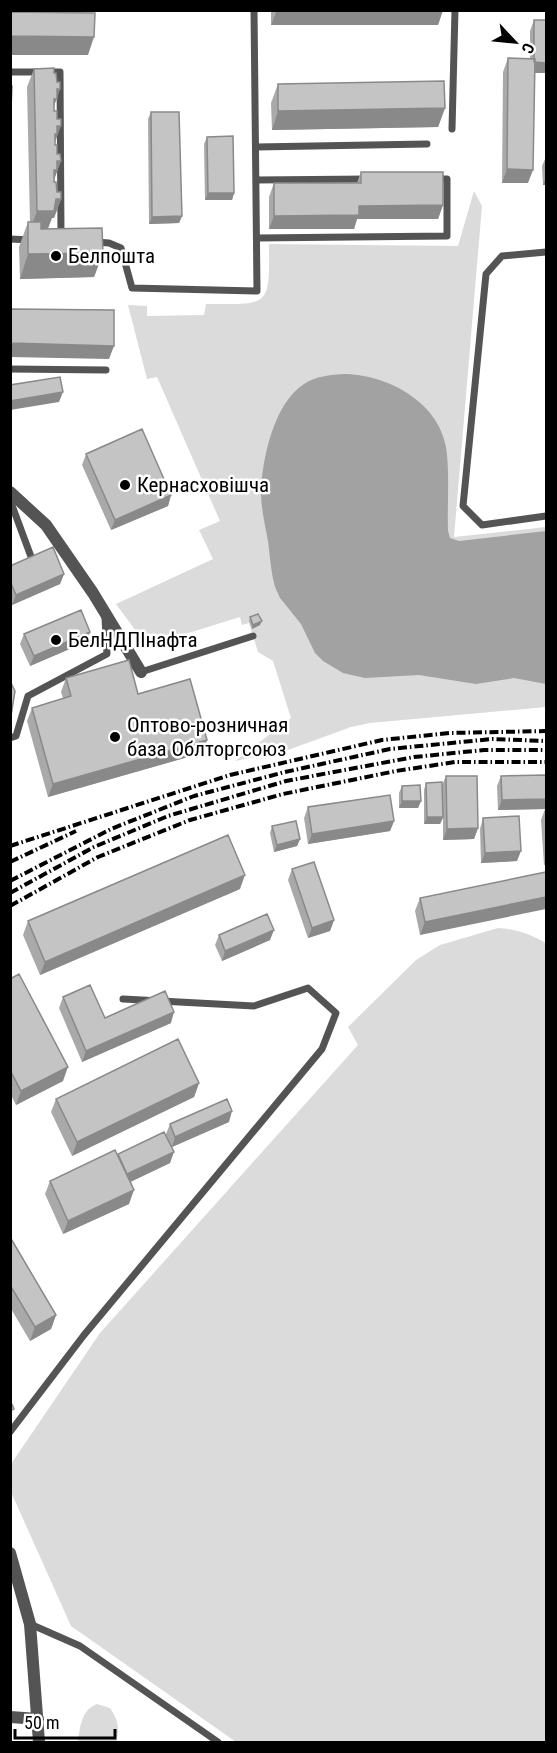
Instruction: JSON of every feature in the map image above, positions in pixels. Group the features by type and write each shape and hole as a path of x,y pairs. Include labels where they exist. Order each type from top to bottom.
{"street":[{"path":"10,492 46,525 93,593 141,672"},
{"path":"10,1553 30,1624 39,1743"},
{"path":"10,1717 38,1719"}],"lane":[{"path":"85,242 108,243 122,248 132,288 257,291 254,10"},
{"path":"452,129 455,10"},
{"path":"10,72 60,72 61,241"},
{"path":"256,147 427,144"},
{"path":"256,180 380,179"},
{"path":"257,238 447,236 447,179 425,179"},
{"path":"10,239 41,240"},
{"path":"51,240 73,241"},
{"path":"546,252 502,256 486,274 463,506 482,525 546,516"},
{"path":"10,369 106,370"},
{"path":"10,500 33,562"},
{"path":"10,738 16,736 28,696 107,654 105,615"},
{"path":"141,672 253,636"},
{"path":"10,1432 84,1335 322,1049 336,1013 308,988 254,1006 123,999"},
{"path":"30,1624 80,1646 218,1743"}],"shaded area":[{"path":"474,191 482,206 454,537 546,527 546,707 370,723 351,727 285,751 235,761 291,718 273,661 258,652 249,623 242,625 240,617 147,646 116,604 213,559 199,530 220,521 157,377 147,379 128,305 147,306 147,316 204,315 206,304 253,302 266,292 269,244 458,246"},
{"path":"343,374 359,375 392,385 408,393 433,416 446,447 450,538 459,541 546,531 546,684 514,678 476,684 419,675 365,678 343,673 323,661 315,653 301,624 280,598 275,587 262,504 262,479 267,448 277,418 285,404 304,384 313,379"},
{"path":"498,928 523,932 546,943 546,1742 236,1742 71,1626 11,1492 11,1464 100,1333 358,1045 348,1027 416,960 440,945"},
{"path":"97,1704 110,1708 115,1716 118,1724 116,1742 78,1742 84,1715"}],"building":[{"path":"10,12 95,13 94,37 10,36"},
{"path":"534,20 546,20 546,63 534,62"},
{"path":"508,58 535,59 533,170 507,169"},
{"path":"54,68 57,82 60,82 57,99 54,99 54,111 57,111 57,119 61,119 61,126 57,126 57,134 55,134 55,145 57,145 57,154 60,154 61,161 57,161 57,170 54,170 54,182 56,182 57,192 61,192 61,199 56,199 54,211 37,211 34,69"},
{"path":"444,81 445,108 278,111 278,84"},
{"path":"10,86 12,86 11,109 10,109"},
{"path":"151,112 179,112 182,216 152,217"},
{"path":"233,136 234,193 208,193 207,137"},
{"path":"361,172 443,172 443,205 359,206 359,215 274,216 274,183 361,183"},
{"path":"28,222 41,222 41,229 102,228 103,253 28,254"},
{"path":"10,309 114,310 114,346 10,343"},
{"path":"60,377 63,392 10,401 10,385"},
{"name":"Кернасховішча","path":"142,429 171,495 115,520 86,454"},
{"path":"53,547 64,574 16,595 10,581 10,566"},
{"path":"81,610 90,632 34,656 24,634"},
{"path":"258,614 262,621 253,625 250,617"},
{"name":"Оптово-розничная база Облторгсоюз","path":"129,660 138,694 190,679 207,740 53,784 32,708 71,696 66,678"},
{"path":"10,681 15,691 11,716 10,716"},
{"path":"546,775 546,799 502,800 501,776"},
{"path":"446,776 477,776 478,828 447,829"},
{"path":"442,782 443,817 427,817 426,783"},
{"path":"420,785 421,801 402,801 402,786"},
{"path":"390,795 394,821 312,834 308,807"},
{"path":"519,816 521,851 485,853 483,818"},
{"path":"296,821 300,839 277,845 272,826"},
{"path":"228,835 245,875 45,962 28,921"},
{"path":"314,862 334,920 312,928 292,869"},
{"path":"546,872 546,897 425,922 420,898"},
{"path":"267,914 274,930 225,951 219,935"},
{"path":"19,974 68,1067 21,1091 10,1070 10,979"},
{"path":"90,985 105,1018 165,991 174,1012 86,1051 63,997"},
{"path":"178,1039 199,1083 77,1142 56,1099"},
{"path":"227,1099 232,1111 175,1137 170,1124"},
{"path":"164,1132 174,1152 127,1174 118,1154"},
{"path":"115,1150 134,1190 68,1221 50,1181"},
{"path":"10,1237 56,1315 35,1327 10,1285"}],"railway":[{"path":"10,846 230,775 382,740 449,733 546,731"},
{"path":"10,881 111,829 194,796 285,772 390,749 492,739 546,741"},
{"path":"10,893 94,847 168,816 286,781 414,757 484,750 546,750"},
{"path":"10,906 98,857 190,820 283,794 396,771 455,762 546,762"},
{"path":"10,862 76,831"}],"place":[{"name":"Белпошта","path":"56,256"},
{"name":"Кернасховішча","path":"125,485"},
{"name":"БелНДПІнафта","path":"56,640"},
{"name":"Оптово-розничная база Облторгсоюз","path":"115,737"}]}
